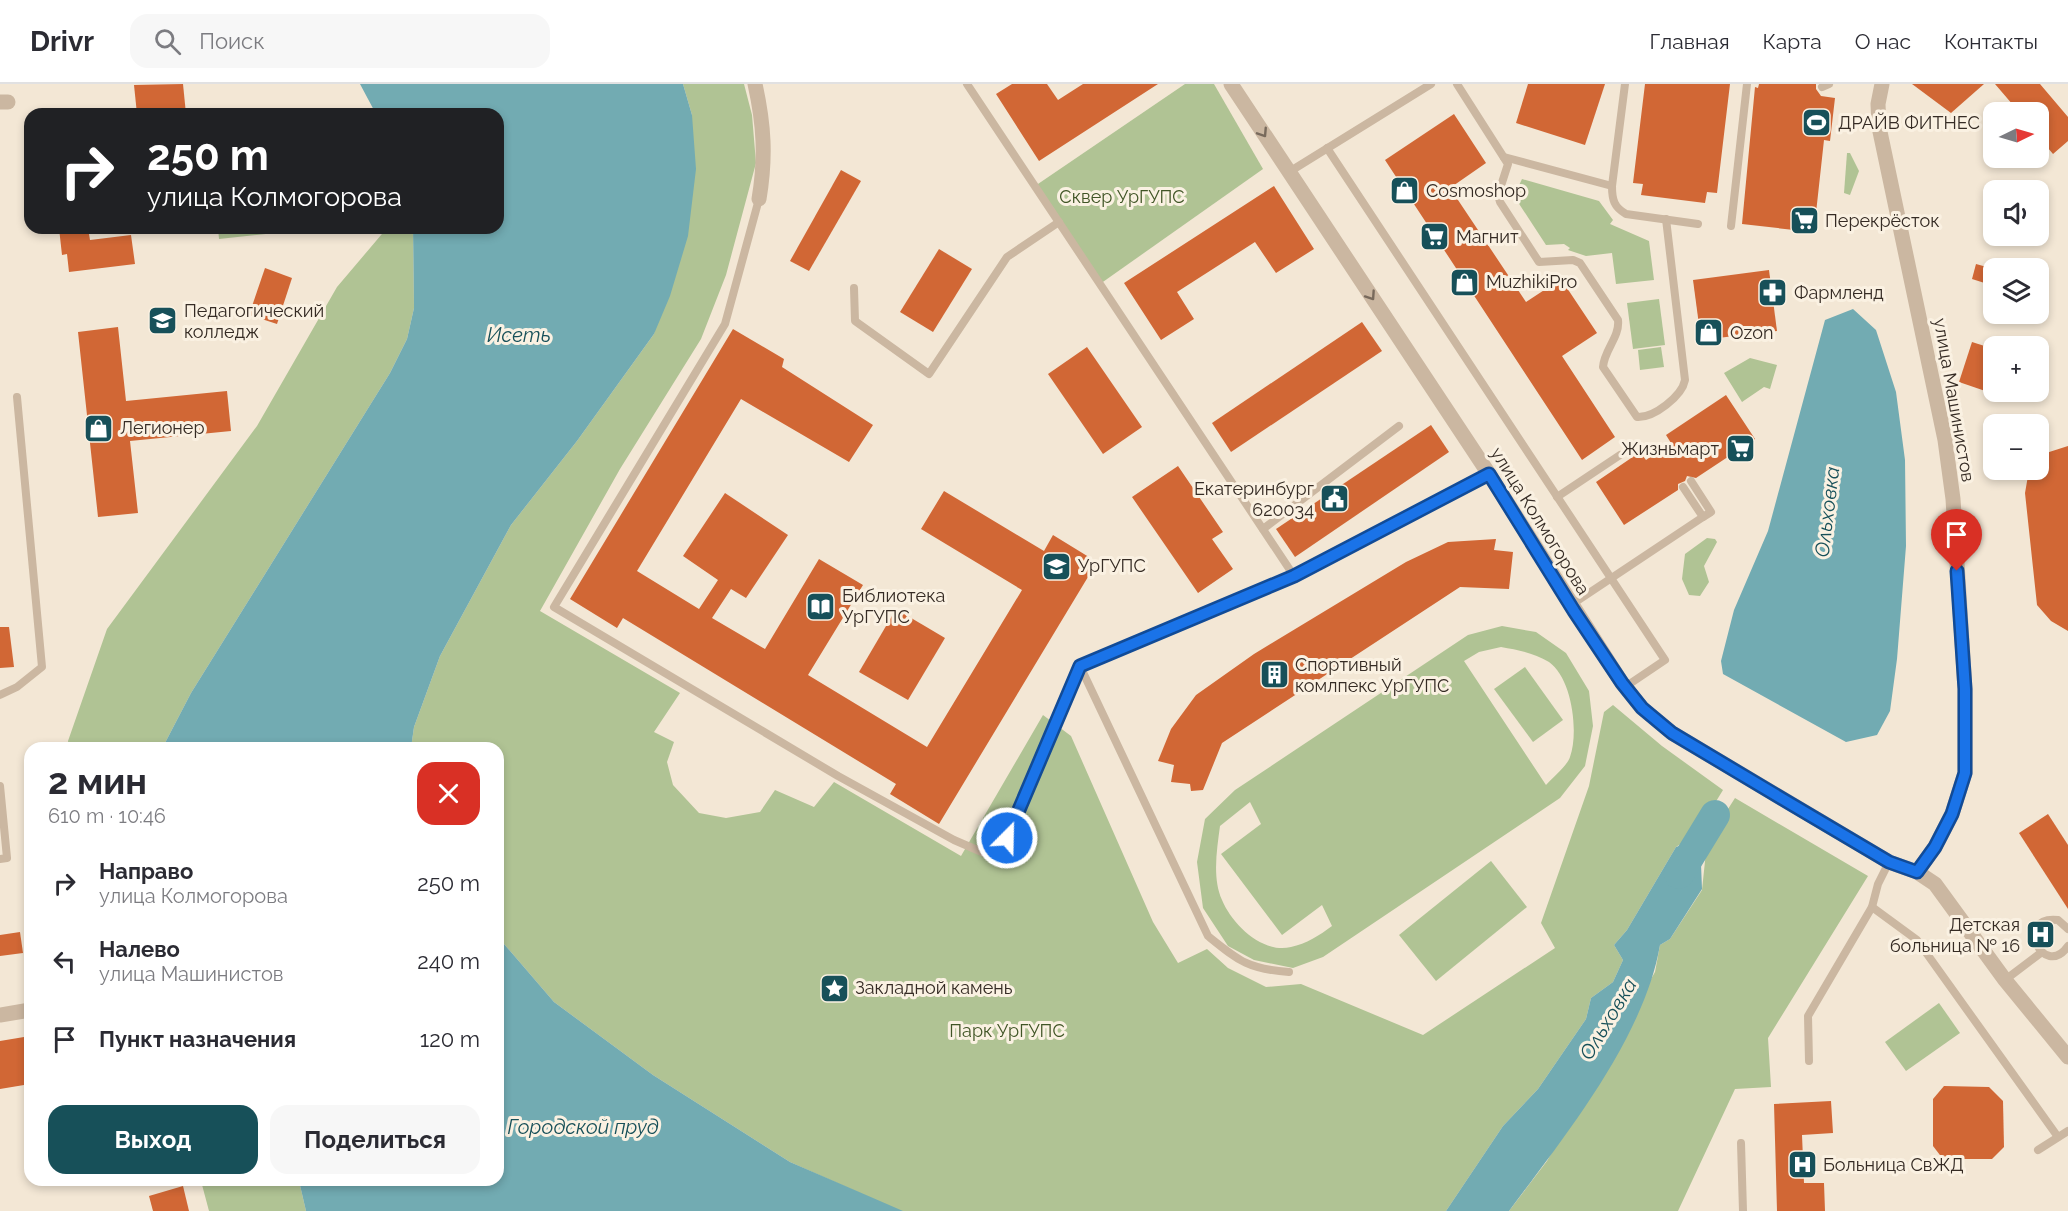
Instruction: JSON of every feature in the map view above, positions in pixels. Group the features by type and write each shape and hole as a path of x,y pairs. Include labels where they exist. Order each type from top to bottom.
{"street":[{"path":"755,84 762,114 765,161 759,199"},
{"name":"улица Колмогорова","path":"1231,84 1489,474 1570,605 1625,687 1642,708 1672,733 1889,862 1917,872"},
{"name":"улица Машинистов","path":"1882,84 1878,104 1879,127 1945,440 1953,499 1965,689 1965,773 1952,814 1935,847 1917,872"},
{"path":"1917,872 1935,884 2005,980 2068,1057"},
{"path":"0,1015 24,1011"}],"lane":[{"path":"967,84 1294,576"},
{"path":"1289,172 1431,84"},
{"path":"1457,84 1508,164 1498,195 1500,202 1539,262 1573,260 1580,263 1618,320 1619,328 1603,367 1637,417 1645,417 1679,394 1685,380 1666,219"},
{"path":"1625,84 1612,186 1612,198 1617,208 1626,214 1698,224"},
{"path":"1731,226 1747,84"},
{"path":"1327,148 1665,660 1625,687"},
{"path":"1504,157 1612,186"},
{"path":"759,199 725,324 554,607 838,776 954,840 998,859 1080,666 1294,576 1489,474"},
{"path":"854,288 855,321 929,374 1007,257 1059,222"},
{"path":"0,695 17,687 42,667 17,397"},
{"path":"1263,529 1399,426"},
{"path":"1557,497 1620,455"},
{"path":"1570,605 1712,512 1691,481"},
{"path":"1683,487 1703,517"},
{"path":"1080,666 1208,936 1242,963 1266,970 1289,972"},
{"path":"0,786 7,858 0,859"},
{"path":"1809,1061 1808,1016 1872,907 1878,884 1889,862"},
{"path":"1872,907 1917,940 2058,1137"},
{"path":"2068,929 2058,920 2041,923 2034,938 2042,952 2054,956 2068,946"},
{"path":"2005,980 2042,952"},
{"path":"2038,1150 2068,1131"},
{"path":"1741,1143 1743,1211"}],"green space":[{"name":"Парк УрГУПС","path":"683,84 744,84 752,115 756,163 726,275 701,339 620,469 540,611 680,693 654,732 674,742 667,762 673,785 699,813 726,818 760,812 775,790 814,807 834,782 961,856 1043,715 1071,736 1153,922 1178,963 1207,949 1228,968 1266,987 1301,984 1423,1035 1555,948 1541,923 1589,786 1604,712 1613,705 1662,746 1723,790 1696,834 1676,847 1627,930 1614,945 1623,960 1613,982 1591,998 1586,1019 1538,1089 1503,1126 1446,1211 900,1211 790,1162 653,1075 554,1002 504,944 504,742 412,742 414,727 440,656 511,525 577,441 654,334 692,115"},
{"name":"Сквер УрГУПС","path":"1185,84 1214,84 1263,169 1100,284 1035,186"},
{"path":"1847,153 1850,153 1859,171 1850,195 1844,193"},
{"path":"1522,179 1599,201 1613,220 1610,224 1649,241 1654,280 1616,284 1612,253 1586,256 1568,250 1570,248 1564,244 1546,245 1514,196"},
{"path":"219,234 266,234 219,239"},
{"path":"382,234 413,234 414,308 407,339 390,373 191,693 166,742 68,742 107,629 257,426 337,287"},
{"path":"1659,299 1665,345 1633,349 1627,303"},
{"path":"1661,347 1664,367 1640,370 1638,350"},
{"path":"1750,358 1777,365 1770,389 1764,387 1742,402 1724,373"},
{"path":"1707,538 1715,539 1717,542 1704,566 1709,582 1700,596 1689,595 1682,579 1685,554"},
{"path":"1502,626 1536,632 1566,653 1589,691 1593,726 1585,766 1560,798 1323,957 1293,968 1254,960 1228,946 1203,908 1197,862 1205,819 1235,790 1468,635","holes":["1501,647 1532,654 1549,662 1557,670 1568,692 1572,706 1573,746 1566,764 1546,785 1464,661 1479,652","1250,802 1261,824 1221,854 1282,935 1322,905 1332,926 1302,944 1280,948 1259,942 1233,918 1222,900 1216,873 1220,826"]},
{"path":"1525,667 1563,720 1533,742 1494,689"},
{"path":"1735,798 1868,876 1768,1038 1771,1087 1735,1089 1678,1211 1509,1211 1547,1161 1655,972 1660,945 1670,939 1702,890 1707,842"},
{"path":"1491,861 1527,907 1436,981 1399,935"},
{"path":"1939,1003 1960,1033 1906,1071 1885,1042"},
{"path":"202,1186 300,1186 306,1211 209,1211"}],"water":[{"name":"Исеть","path":"360,84 683,84 692,115 696,169 688,236 670,296 654,334 577,441 511,525 440,656 414,727 412,742 166,742 191,693 390,373 407,339 414,308 413,234 504,234 504,108 373,108"},
{"path":"1853,309 1876,330 1896,392 1905,460 1906,546 1897,659 1890,711 1877,735 1846,742 1723,674 1721,661 1734,610 1768,531 1825,320"},
{"path":"1700,839 1702,889 1670,939 1660,945 1651,980 1638,1015 1600,1085 1509,1211 1446,1211 1503,1126 1538,1089 1586,1019 1591,998 1613,982 1623,960 1614,945 1627,930 1676,847"},
{"name":"Городской пруд","path":"504,944 554,1002 653,1075 790,1162 903,1211 306,1211 300,1186 504,1186"}],"building":[{"path":"183,84 185,108 136,108 134,85"},
{"path":"1012,84 1047,84 1058,100 1083,84 1158,84 1039,161 996,94"},
{"path":"1528,84 1605,84 1585,145 1516,123"},
{"path":"1645,84 1730,84 1717,193 1707,192 1705,203 1641,195 1643,184 1633,183"},
{"path":"1759,84 1816,84 1816,89 1821,96 1835,98 1830,141 1824,140 1815,222 1804,221 1803,231 1742,224 1755,87 1758,88"},
{"path":"1912,84 1984,84 1951,113"},
{"path":"1995,84 2040,84 2068,117 2068,141 2053,154 2049,149 2049,102 2010,102"},
{"path":"1454,114 1486,163 1450,188 1526,302 1561,279 1597,333 1562,356 1615,437 1582,460 1385,160"},
{"path":"841,170 861,181 809,271 790,261"},
{"path":"1274,186 1314,249 1276,273 1255,242 1177,292 1194,319 1161,340 1124,283"},
{"path":"60,234 89,234 90,240 131,235 135,264 69,272 67,254 62,255"},
{"path":"939,249 972,269 933,332 900,312"},
{"path":"1976,264 1983,266 1983,282 1972,279"},
{"path":"265,268 292,278 277,324 249,315"},
{"path":"1769,270 1777,331 1701,340 1693,280"},
{"path":"1362,322 1382,351 1231,452 1212,423"},
{"path":"118,327 126,401 227,391 231,431 130,441 138,513 98,517 78,332"},
{"path":"733,329 784,359 782,367 873,425 849,462 741,399 637,571 699,609 718,580 683,556 725,493 788,535 746,598 731,589 712,618 765,649 819,559 863,585 808,675 927,747 1022,590 921,529 944,491 1044,551 1053,535 1097,562 939,824 890,794 896,784 623,618 617,628 570,599"},
{"path":"1972,342 1983,346 1983,390 1959,382"},
{"path":"1087,347 1142,427 1103,454 1048,374"},
{"path":"1726,395 1755,439 1696,478 1687,476 1685,481 1678,484 1678,490 1624,525 1596,482 1640,452 1646,460 1671,443 1666,435"},
{"path":"1431,425 1449,452 1295,557 1276,529"},
{"path":"2068,446 2068,631 2051,621 2037,605 2025,493 2027,480 2049,480 2049,452"},
{"path":"1178,466 1223,532 1212,539 1233,569 1198,593 1132,497"},
{"name":"Спортивный комлпекс УрГУПС","path":"1496,539 1494,550 1513,552 1509,589 1460,587 1222,743 1203,790 1191,791 1190,784 1171,782 1174,765 1158,761 1171,729 1196,695 1254,654 1406,562 1448,542"},
{"path":"896,609 945,638 908,700 859,672"},
{"path":"0,627 9,627 14,667 0,668"},
{"path":"2048,814 2068,845 2068,909 2019,833"},
{"path":"20,932 23,953 0,956 0,935"},
{"path":"24,1037 24,1085 0,1089 0,1041"},
{"path":"1944,1086 1989,1087 2003,1101 2004,1147 1992,1159 1943,1159 1933,1146 1933,1099"},
{"path":"1831,1101 1833,1133 1802,1135 1804,1183 1824,1183 1825,1211 1777,1211 1774,1104"},
{"path":"183,1186 189,1211 153,1211 149,1196"}],"waterway":[{"name":"Ольховка","path":"1679,874 1715,815"}],"place":[{"name":"ДРАЙВ ФИТНЕС","path":"1817,123"},
{"name":"Cosmoshop","path":"1405,191"},
{"name":"Перекрёсток","path":"1804,221"},
{"name":"Магнит","path":"1435,237"},
{"name":"MuzhikiPro","path":"1465,282"},
{"name":"Фармленд","path":"1773,293"},
{"name":"Педагогический колледж","path":"163,321"},
{"name":"Ozon","path":"1709,333"},
{"name":"Легионер","path":"99,428"},
{"name":"Жизньмарт","path":"1740,449"},
{"name":"Екатеринбург 620034","path":"1335,499"},
{"name":"УрГУПС","path":"1057,566"},
{"name":"Библиотека УрГУПС","path":"821,606"},
{"name":"Спортивный комлпекс УрГУПС","path":"1274,675"},
{"name":"Детская больница № 16","path":"2041,935"},
{"name":"Закладной камень","path":"834,988"},
{"name":"Больница СвЖД","path":"1802,1165"}],"route":[{"path":"1007,838 1080,666 1294,576 1473,485 1489,474 1574,611 1622,683 1642,708 1672,733 1791,804 1889,862 1917,872 1935,847 1952,814 1965,773 1965,689 1957,571"}]}
